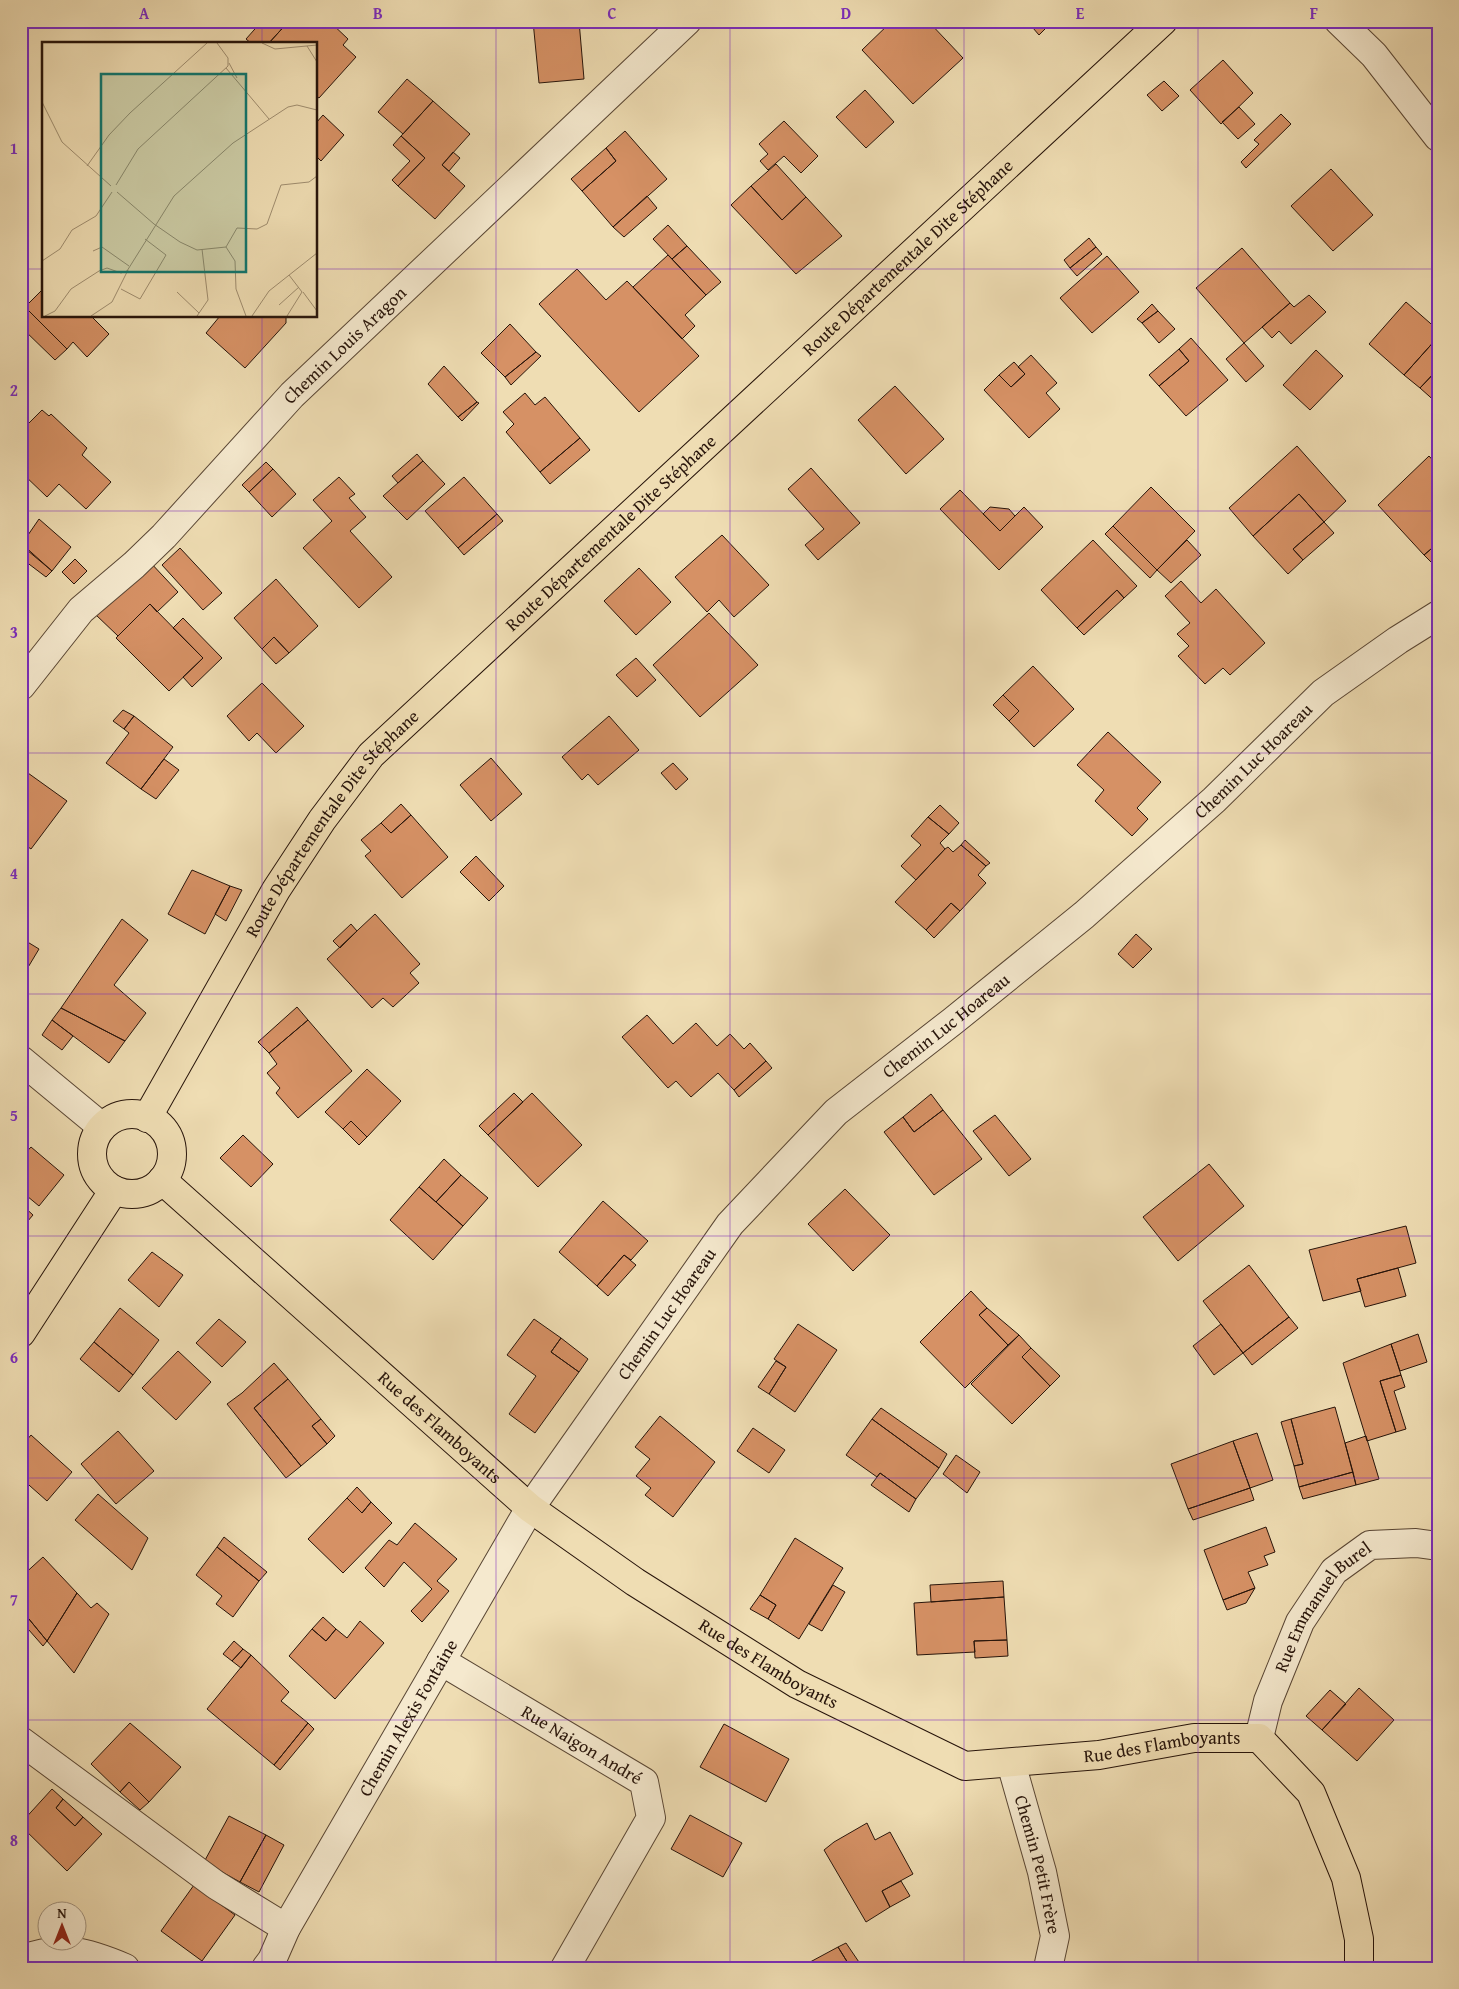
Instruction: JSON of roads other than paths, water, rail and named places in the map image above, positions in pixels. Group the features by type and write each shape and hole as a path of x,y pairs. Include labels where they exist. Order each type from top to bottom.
{"main road":[{"name":"Route Départementale Dite Stéphane","path":"147,1118 276,890 322,820 371,755 1163,21"},
{"path":"134,1114 147,1118 158,1124 166,1134 171,1146 168,1172 150,1190 138,1194 124,1194 114,1190 101,1180 94,1168 91,1156 93,1142 102,1127 109,1121 121,1116 134,1114"},
{"name":"Rue des Flamboyants","path":"162,1180 530,1508 634,1582 797,1684 965,1766 1098,1755 1194,1738 1258,1738 1311,1793 1346,1878 1360,1939 1359,1968"},
{"path":"21,1333 114,1190"}],"street":[{"name":"Chemin Louis Aragon","path":"21,686 81,610 164,536 292,395 687,21"},
{"path":"1339,21 1374,56 1438,137"},
{"path":"1361,21 1374,56"},
{"name":"Chemin Luc Hoareau","path":"530,1508 730,1224 836,1112 953,1021 1084,915 1214,800 1323,693 1398,640 1438,615"},
{"path":"21,1060 102,1127"},
{"name":"Chemin Alexis Fontaine","path":"270,1965 286,1928 530,1508"},
{"name":"Rue Emmanuel Burel","path":"1258,1738 1268,1701 1300,1622 1334,1571 1370,1545 1416,1544 1438,1546"},
{"name":"Rue Naigon André","path":"441,1661 644,1782 651,1818 564,1968"},
{"path":"21,1741 216,1885 286,1928"},
{"name":"Chemin Petit Frère","path":"1011,1762 1042,1872 1055,1936 1048,1968"},
{"path":"21,1960 36,1954 63,1950 102,1958 125,1968"}]}
